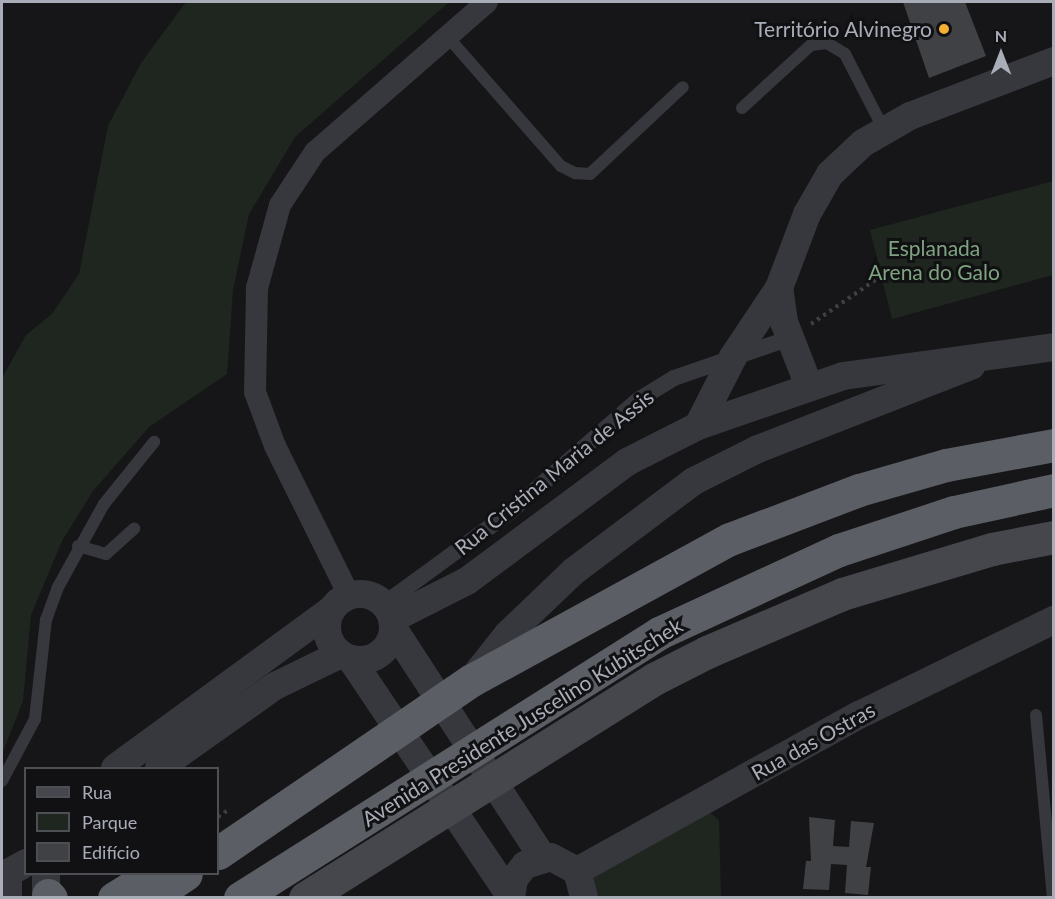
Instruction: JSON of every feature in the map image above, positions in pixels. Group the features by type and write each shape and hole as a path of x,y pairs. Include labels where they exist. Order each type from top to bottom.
{"highway":[{"path":"224,846 472,680 730,539 859,490 946,465 1053,446"},
{"name":"Avenida Presidente Juscelino Kubitschek","path":"240,897 659,633 839,550 954,512 1053,490"},
{"path":"114,897 150,875"},
{"path":"150,897 183,875"}],"main road":[{"name":"Avenida Presidente Juscelino Kubitschek","path":"305,897 654,679 718,647 842,594 982,552 1053,537"}],"street":[{"path":"487,2 301,170 272,223 257,288 255,392 275,447 340,602 326,631 352,664 511,897"},
{"path":"698,426 733,357 779,288 807,214 830,174 884,130 1053,61"},
{"path":"779,288 790,338 809,386"},
{"name":"Rua Cristina Maria de Assis","path":"160,767 275,686 352,664 380,653 390,617 638,400 674,378 790,338"},
{"path":"472,680 508,634 574,571 694,481 758,449 1007,354 1053,347"},
{"name":"Rua Cristina Maria de Assis","path":"390,617 467,580 627,462 698,426 809,386 920,362 1007,354"},
{"path":"116,767 340,602 371,595 390,617 409,653 542,857"},
{"name":"Rua das Ostras","path":"583,889 859,715 1053,620"},
{"path":"511,897 519,871 542,857 559,859 583,889"}],"lane":[{"path":"447,36 561,166 575,173 590,174 683,87"},
{"path":"742,108 811,45 827,43 845,54 884,130"},
{"path":"2,781 35,718 46,620 78,546 154,442"},
{"path":"78,546 106,554 134,530"},
{"path":"1035,715 1053,897"}],"path":[{"path":"790,338 881,276"}],"green space":[{"path":"186,2 449,2 295,137 249,214 233,290 227,374 149,427 93,491 62,541 31,615 23,701 2,754 2,378 26,335 52,314 79,274 108,126 141,63"},
{"name":"Esplanada Arena do Galo","path":"1053,181 1053,275 892,319 870,230"},
{"path":"709,812 719,820 721,897 599,897 587,876"}],"building":[{"name":"Território Alvinegro","path":"903,2 965,2 986,56 929,78"},
{"path":"809,817 835,820 833,846 849,847 851,821 874,823 866,867 871,867 868,895 845,893 847,865 831,864 829,890 803,889 806,861 811,861"}],"place":[{"name":"Território Alvinegro","path":"944,29"}]}
